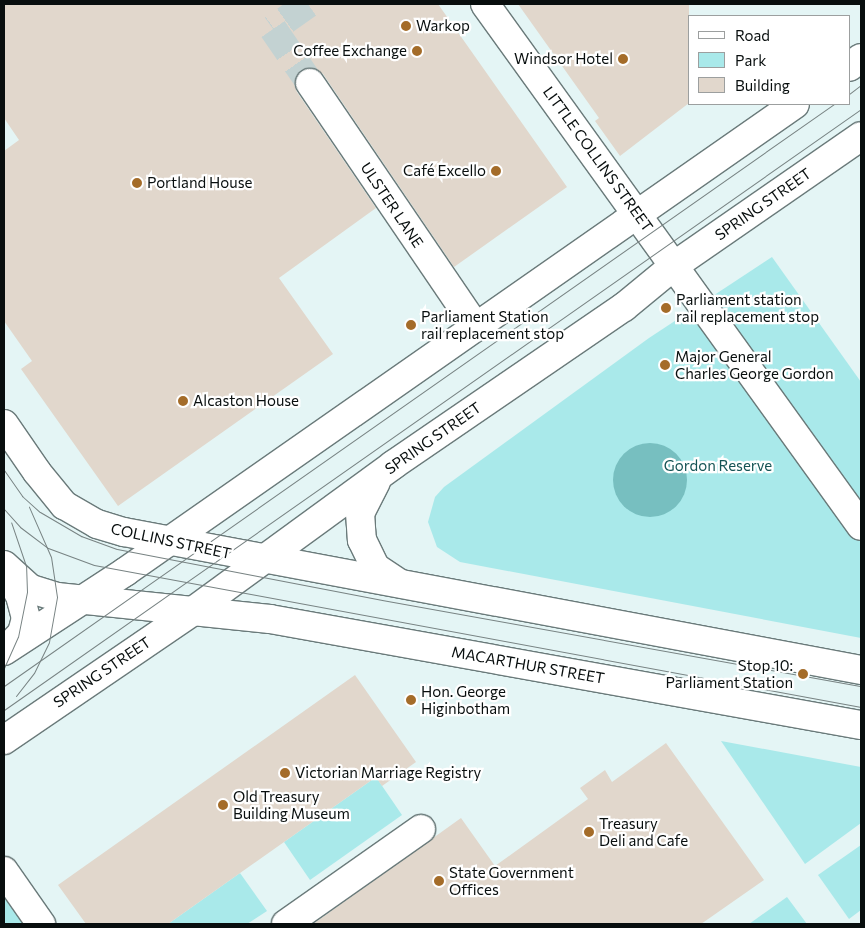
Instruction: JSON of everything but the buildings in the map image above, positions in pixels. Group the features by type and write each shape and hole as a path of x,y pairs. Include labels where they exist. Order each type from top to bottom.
{"street":[{"name":"LITTLE COLLINS STREET","path":"485,4 676,265 861,526"},
{"path":"850,66 861,58"},
{"name":"ULSTER LANE","path":"310,84 476,326"},
{"path":"6,649 82,601 168,542 794,105"},
{"name":"SPRING STREET","path":"4,740 193,611 393,465 624,307 676,265 861,136"},
{"name":"COLLINS STREET","path":"4,424 42,479 64,504 105,526 168,542 264,560"},
{"path":"393,465 373,484 364,500 360,528 362,540 375,568 405,586"},
{"path":"264,560 861,670"},
{"path":"4,565 36,592 82,601 193,611"},
{"path":"4,570 20,596 26,618 22,633 6,649"},
{"name":"MACARTHUR STREET","path":"193,611 278,620 861,725"},
{"path":"286,924 421,829"},
{"path":"4,871 41,924"}],"green space":[{"name":"Gordon Reserve","path":"772,257 861,382 861,638 460,562 437,547 428,522 435,497 444,487 649,338"},
{"path":"721,741 861,767 861,823 805,864"},
{"path":"376,777 402,815 310,880 284,842"},
{"path":"861,845 861,910 849,919 818,875"},
{"path":"240,873 267,911 247,924 168,924"},
{"path":"4,894 25,924 4,924"},
{"path":"787,897 807,924 749,924"}],"shaded area":[{"path":"650,443 671,449 681,459 687,480 681,501 671,511 650,517 629,511 619,501 613,480 619,459 629,449"}],"tunnel":[{"path":"308,4 273,29 310,83"}],"tram line":[{"path":"850,93 861,85"},
{"path":"4,686 833,105"},
{"path":"4,710 861,109"},
{"path":"4,470 22,496 40,512 81,536 117,549 382,600 861,686"},
{"path":"16,696 34,673 49,642 57,597 51,557 29,507"},
{"path":"4,509 20,527 48,548 94,565 861,707"},
{"path":"4,668 18,637 27,592 26,566 11,522"}],"place":[{"name":"Warkop","path":"406,26"},
{"name":"Coffee Exchange","path":"417,51"},
{"name":"Windsor Hotel","path":"623,59"},
{"name":"Café Excello","path":"496,171"},
{"name":"Portland House","path":"137,183"},
{"name":"Parliament station rail replacement stop","path":"666,308"},
{"name":"Parliament Station rail replacement stop","path":"411,325"},
{"name":"Major General Charles George Gordon","path":"665,365"},
{"name":"Alcaston House","path":"183,401"},
{"name":"Stop 10: Parliament Station","path":"803,674"},
{"name":"Hon. George Higinbotham","path":"411,700"},
{"name":"Victorian Marriage Registry","path":"285,773"},
{"name":"Old Treasury Building Museum","path":"223,805"},
{"name":"Treasury Deli and Cafe","path":"589,832"},
{"name":"State Government Offices","path":"439,881"}]}
